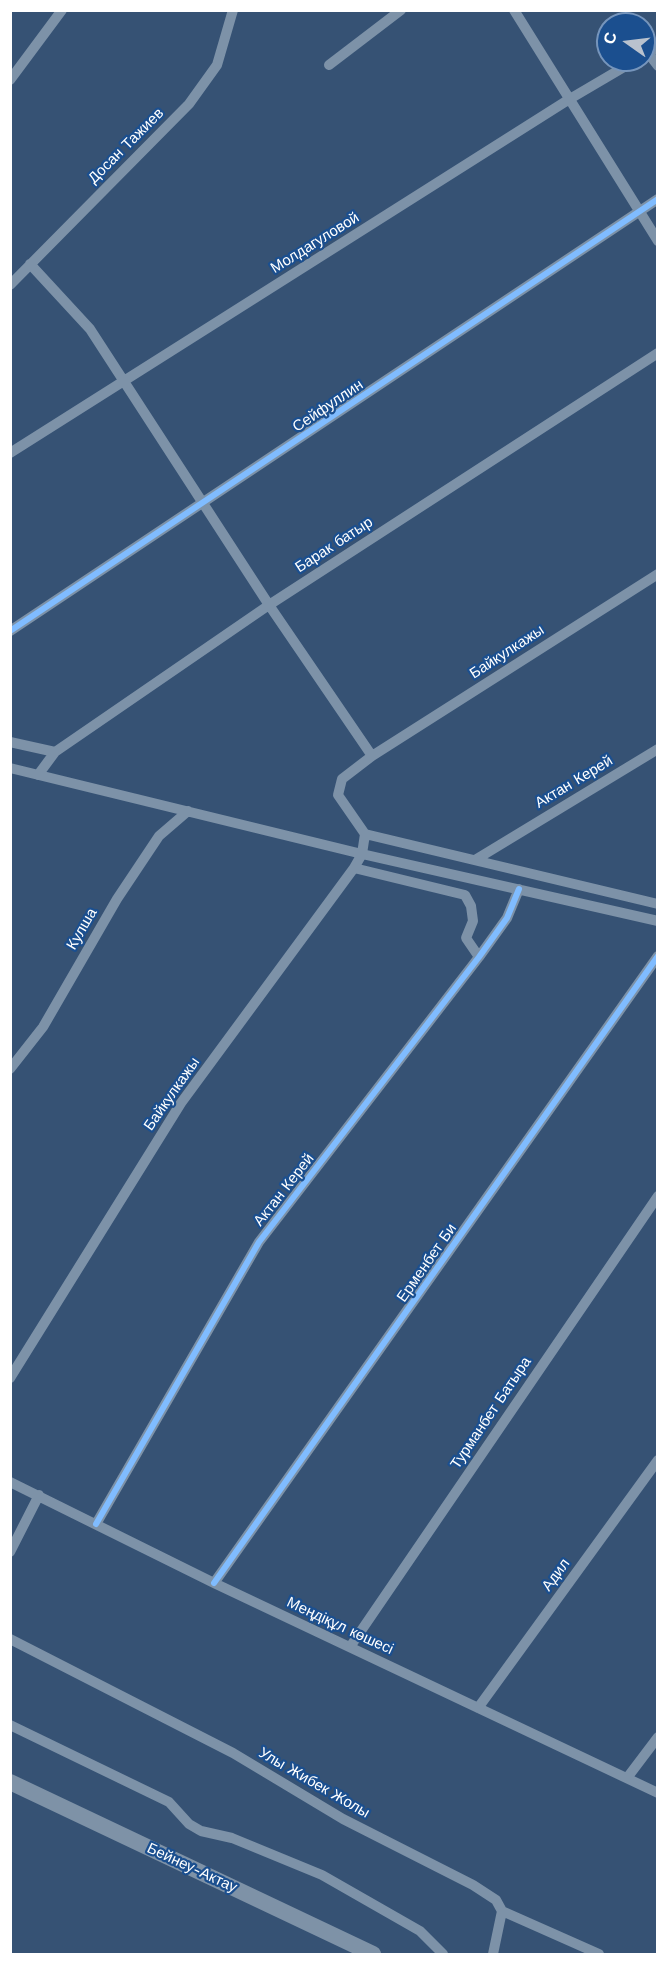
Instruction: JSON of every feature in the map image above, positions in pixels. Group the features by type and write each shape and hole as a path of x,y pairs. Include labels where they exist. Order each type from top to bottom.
{"highway":[{"name":"Бейнеу-Актау","path":"10,1782 374,1954"}],"street":[{"path":"10,80 62,10"},
{"name":"Досан Тажиев","path":"10,285 189,104 217,65 233,10"},
{"path":"329,65 401,10"},
{"path":"514,10 657,241"},
{"name":"Молдагуловой","path":"10,453 616,72"},
{"name":"Сейфуллин","path":"10,631 657,199"},
{"path":"30,264 90,329 269,605 372,756"},
{"name":"Барак батыр","path":"38,775 55,752 269,605 657,353"},
{"name":"Байкулкажы","path":"10,1378 181,1103 362,854 365,834 340,802 338,788 342,779 372,756 657,574"},
{"path":"10,742 55,752"},
{"name":"Актан Керей","path":"475,860 657,749"},
{"path":"11,768 362,854 657,921"},
{"name":"Кулша","path":"10,1069 43,1027 117,899 159,836 188,811"},
{"path":"365,834 657,904"},
{"path":"354,868 465,895 471,906 473,921 466,939 479,957"},
{"name":"Актан Керей","path":"96,1524 259,1242 479,957 507,918 519,889"},
{"name":"Ерменбет Би","path":"214,1583 657,956"},
{"name":"Турманбет Батыра","path":"350,1647 657,1196"},
{"name":"Адил","path":"478,1708 657,1460"},
{"name":"Меңдіқұл көшесі","path":"10,1482 214,1583 657,1793"},
{"path":"10,1552 39,1495"},
{"name":"Улы Жибек Жолы","path":"10,1639 233,1753 343,1819 473,1885 495,1900 501,1911 599,1954"},
{"path":"12,1726 169,1802 189,1824 201,1831 231,1838 322,1875 420,1931 443,1954"},
{"path":"627,1778 657,1737"},
{"path":"493,1954 501,1911"}],"cycle path":[{"path":"10,631 658,199"},
{"path":"96,1524 259,1242 479,957 507,918 519,889"},
{"path":"214,1583 658,956"}]}
